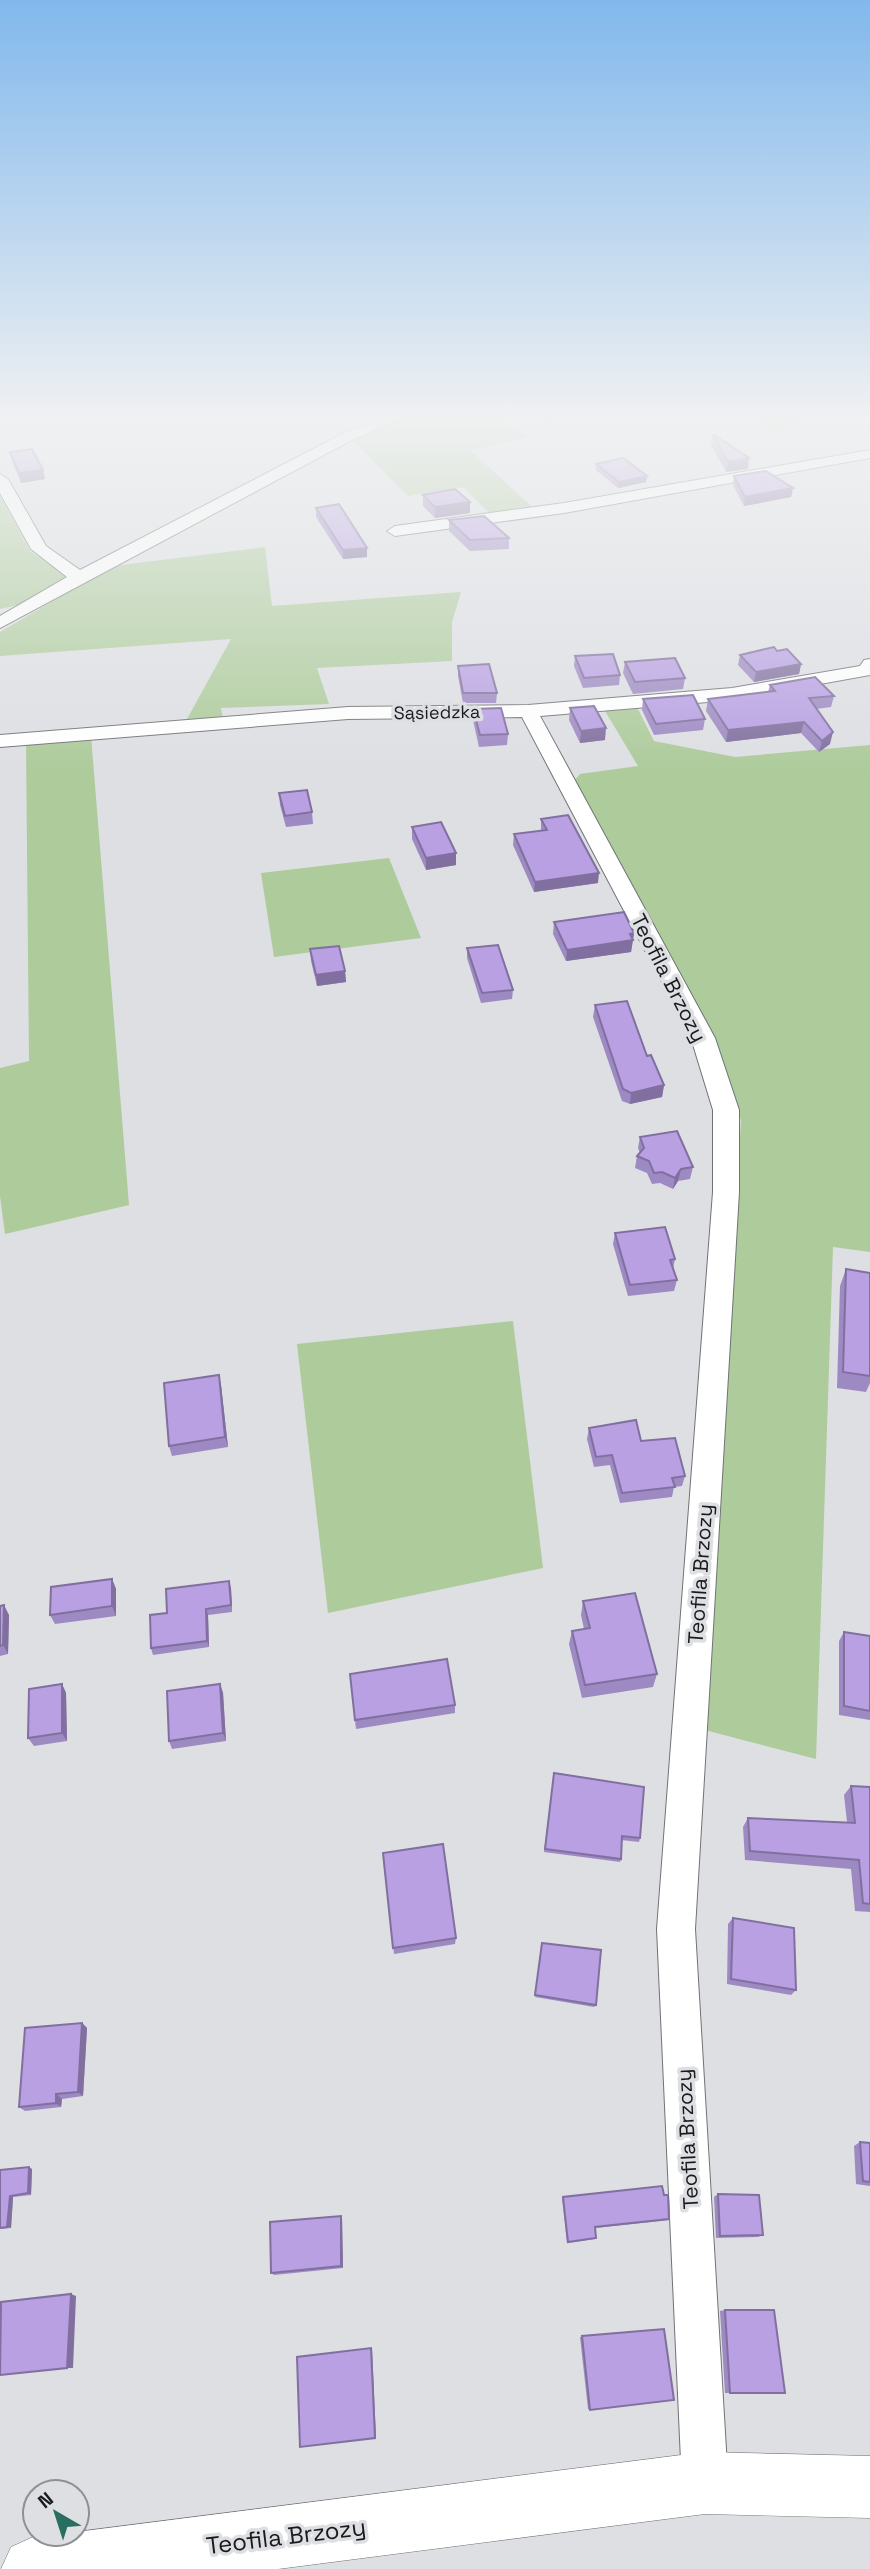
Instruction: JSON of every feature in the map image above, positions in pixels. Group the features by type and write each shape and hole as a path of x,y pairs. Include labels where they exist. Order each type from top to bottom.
{"street":[{"path":"31,534 39,549 79,577"},
{"path":"0,623 79,577 162,534"},
{"name":"Sąsiedzka","path":"0,741 348,713 528,711 732,694 867,670 870,664"},
{"name":"Teofila Brzozy","path":"528,711 703,1038 726,1110 726,1192 676,1929 705,2483"},
{"name":"Teofila Brzozy","path":"33,2569 705,2483 870,2487"}],"green space":[{"path":"0,534 21,534 30,551 65,574 65,579 27,603 0,609"},
{"path":"265,547 272,606 461,592 452,622 452,661 317,668 329,704 221,708 223,718 187,719 231,639 0,656 0,632 113,566"},
{"path":"638,709 654,741 735,757 870,745 870,1252 833,1247 816,1759 705,1730 741,1120 712,1033 574,781 580,774 638,766 605,711"},
{"path":"91,736 129,1205 5,1234 0,1196 0,1068 29,1061 26,740"},
{"path":"389,858 421,938 274,957 261,873"},
{"path":"513,1321 543,1568 328,1613 297,1344"}],"building":[{"path":"333,534 358,534 367,548 343,550"},
{"path":"464,534 504,534 509,538 470,540"},
{"path":"774,647 777,651 787,649 801,664 756,672 740,655"},
{"path":"613,654 620,675 584,678 575,656"},
{"path":"675,658 685,678 635,682 625,662"},
{"path":"489,664 497,693 463,693 458,666"},
{"path":"815,677 834,696 809,698 833,732 822,741 804,722 728,730 708,699 775,691 770,685"},
{"path":"693,695 705,719 656,724 643,699"},
{"path":"594,706 606,728 581,731 570,708"},
{"path":"501,708 508,734 480,735 473,709"},
{"path":"307,790 312,812 285,816 279,793"},
{"path":"568,815 599,873 535,882 514,834 547,830 541,819"},
{"path":"441,822 456,853 426,858 412,827"},
{"path":"624,912 634,933 630,934 633,940 567,950 554,922"},
{"path":"498,945 513,990 482,993 467,948"},
{"path":"339,946 345,971 316,975 310,949"},
{"path":"627,1001 647,1056 651,1055 664,1085 631,1093 623,1089 595,1005"},
{"path":"677,1131 693,1167 681,1169 675,1178 662,1172 654,1173 649,1161 637,1156 644,1148 640,1137"},
{"path":"665,1227 675,1259 670,1260 677,1280 630,1285 615,1233"},
{"path":"846,1269 870,1273 870,1376 843,1372"},
{"path":"219,1375 225,1437 169,1446 164,1383"},
{"path":"636,1420 641,1441 675,1438 685,1476 672,1478 675,1487 622,1493 612,1455 596,1457 589,1428"},
{"path":"112,1579 112,1606 50,1615 51,1587"},
{"path":"229,1581 231,1605 206,1609 207,1641 151,1648 150,1615 167,1613 166,1589"},
{"path":"635,1593 657,1674 585,1685 572,1631 590,1628 583,1601"},
{"path":"4,1605 3,1645 0,1646 0,1606"},
{"path":"844,1632 870,1636 870,1711 844,1706"},
{"path":"447,1659 455,1705 355,1720 350,1674"},
{"path":"62,1684 62,1733 28,1738 29,1689"},
{"path":"220,1684 223,1733 169,1741 167,1691"},
{"path":"554,1773 644,1787 640,1838 622,1836 621,1859 545,1849"},
{"path":"851,1786 870,1787 870,1904 863,1903 859,1860 750,1851 748,1818 855,1823"},
{"path":"443,1844 456,1938 393,1948 383,1853"},
{"path":"733,1918 794,1928 796,1990 731,1979"},
{"path":"542,1943 601,1950 596,2005 535,1995"},
{"path":"82,2023 78,2092 56,2094 56,2103 19,2107 25,2028"},
{"path":"860,2142 870,2143 870,2182 863,2181"},
{"path":"29,2167 28,2193 10,2196 7,2227 0,2228 0,2170"},
{"path":"662,2186 664,2195 668,2195 669,2219 595,2227 596,2238 568,2242 563,2197"},
{"path":"718,2194 759,2195 763,2235 720,2236"},
{"path":"341,2216 341,2266 271,2273 270,2222"},
{"path":"71,2294 67,2368 0,2375 1,2302"},
{"path":"725,2310 774,2310 785,2393 730,2393"},
{"path":"664,2329 674,2400 590,2410 582,2336"},
{"path":"371,2348 375,2438 300,2447 297,2357"}]}
